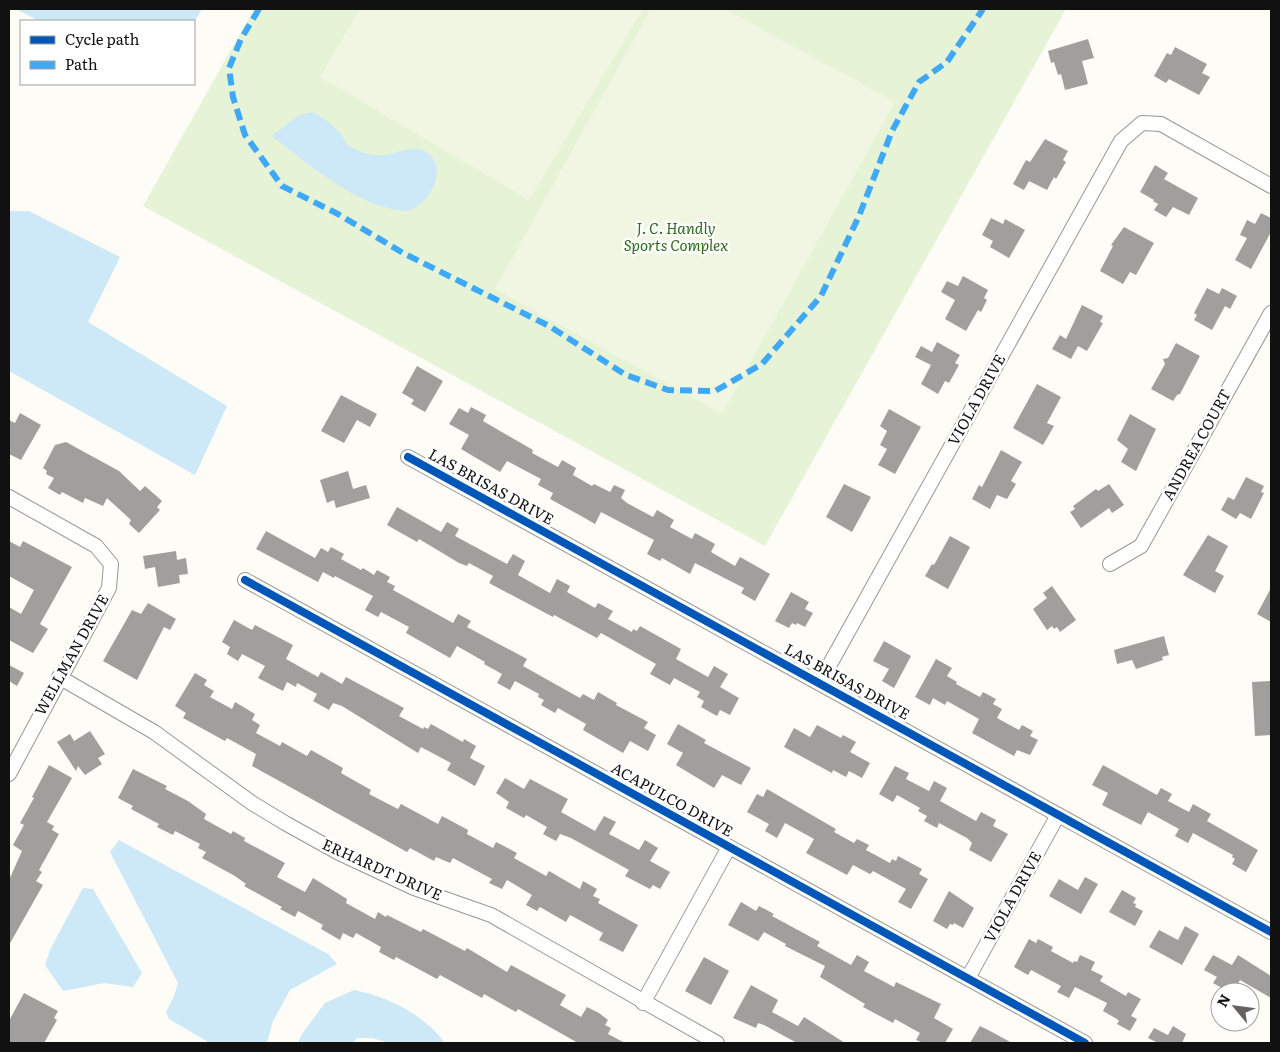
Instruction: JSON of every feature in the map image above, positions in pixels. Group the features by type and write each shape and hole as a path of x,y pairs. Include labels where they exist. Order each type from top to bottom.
{"street":[{"name":"VIOLA DRIVE","path":"820,682 1121,141 1142,123 1160,124 1271,186"},
{"name":"ANDREA COURT","path":"1110,564 1141,546 1271,313"},
{"name":"LAS BRISAS DRIVE","path":"408,457 820,682 1271,932"},
{"name":"WELLMAN DRIVE","path":"9,497 96,546 111,564 108,588 9,774"},
{"name":"ACAPULCO DRIVE","path":"245,580 1085,1043"},
{"name":"ERHARDT DRIVE","path":"59,677 154,732 252,803 285,823 339,853 414,888 491,915 716,1043"},
{"name":"VIOLA DRIVE","path":"968,978 1058,815"},
{"path":"643,1003 729,847"}],"green space":[{"name":"J. C. Handly Sports Complex","path":"254,9 1066,9 765,546 143,206"},
{"path":"360,9 643,9 529,200 320,77"},
{"path":"651,9 725,9 895,102 722,414 495,289"}],"water":[{"path":"16,9 202,9 195,20 37,20"},
{"path":"313,112 334,127 349,146 361,152 380,156 413,149 420,149 426,152 433,158 437,176 434,185 423,202 407,211 377,205 329,179 272,136 299,115"},
{"path":"9,211 29,211 120,257 88,322 227,406 195,475 9,371"},
{"path":"119,840 328,954 337,964 290,990 273,1021 267,1043 210,1043 169,1019 166,1012 178,983 110,852"},
{"path":"83,888 93,889 142,973 133,987 104,983 63,991 45,965 50,950"},
{"path":"354,990 380,997 404,1008 426,1023 445,1043 389,1043 372,1038 357,1038 353,1043 298,1043 302,1034 325,1003"}],"building":[{"path":"1088,39 1094,58 1082,61 1088,84 1065,90 1061,74 1058,75 1054,62 1051,63 1048,51"},
{"path":"1175,47 1207,64 1202,73 1210,77 1199,95 1169,79 1166,83 1154,76 1167,53 1171,55"},
{"path":"1045,139 1068,151 1063,160 1066,162 1056,179 1054,177 1047,190 1029,181 1024,190 1013,184 1026,160 1030,162"},
{"path":"1155,165 1168,173 1164,179 1198,198 1189,215 1173,207 1166,217 1154,210 1158,204 1154,200 1140,192"},
{"path":"1261,213 1271,218 1271,232 1251,269 1235,260 1247,238 1240,235 1247,220 1255,224"},
{"path":"991,218 1003,224 1005,219 1025,230 1009,258 990,247 993,241 982,235"},
{"path":"1124,227 1154,243 1136,275 1130,272 1123,284 1100,271 1113,246 1111,245"},
{"path":"963,276 988,290 984,298 987,300 981,312 978,310 966,331 945,319 955,300 941,292 947,281 958,286"},
{"path":"1207,288 1219,294 1222,288 1237,296 1230,309 1225,306 1212,330 1194,320 1197,315 1194,313"},
{"path":"1082,305 1103,316 1100,322 1103,323 1087,351 1078,346 1071,359 1052,349 1060,335 1066,339"},
{"path":"937,342 960,355 955,363 959,365 949,383 945,381 938,394 921,384 931,365 915,357 921,346 932,352"},
{"path":"1176,343 1200,356 1180,394 1173,401 1151,389 1165,364 1163,359 1168,358"},
{"path":"417,366 443,381 425,412 411,404 414,400 402,393"},
{"path":"1037,384 1061,397 1047,423 1054,426 1043,445 1013,428"},
{"path":"341,395 377,414 370,427 357,420 344,443 321,431"},
{"path":"471,407 486,415 483,421 533,450 532,453 558,467 562,460 576,468 573,475 592,486 594,484 610,492 614,485 625,490 621,498 627,503 653,517 657,510 674,520 670,527 692,539 695,533 715,544 711,552 735,566 740,557 770,574 755,601 741,593 744,588 695,563 690,574 662,558 660,561 647,554 654,540 601,512 595,524 550,499 553,493 538,485 541,479 507,461 500,472 461,449 469,435 449,424 459,408 468,413"},
{"path":"889,409 921,427 895,474 878,465 887,449 880,445 887,431 880,426"},
{"path":"20,413 41,425 21,460 9,454 9,420 15,423"},
{"path":"1130,414 1156,429 1136,471 1121,462 1128,449 1117,440"},
{"path":"66,442 119,471 140,491 145,486 162,501 157,507 160,510 139,533 129,524 131,520 107,498 103,506 85,498 83,503 62,492 60,495 48,488 54,478 46,474 47,471 43,468 55,445"},
{"path":"1001,450 1022,462 1011,481 1016,484 1007,499 997,495 990,509 972,499 979,485 982,487"},
{"path":"348,471 353,489 366,485 370,498 336,508 334,500 327,503 320,480"},
{"path":"1246,477 1264,486 1261,492 1264,493 1251,519 1240,513 1236,519 1221,510 1228,497 1234,500"},
{"path":"844,484 871,497 852,532 826,517"},
{"path":"1109,484 1124,505 1112,513 1109,508 1081,528 1070,512 1075,509 1073,506 1096,489 1098,491"},
{"path":"397,507 441,532 447,522 459,529 455,536 507,564 513,554 525,561 518,575 550,593 557,579 570,586 567,592 595,608 598,603 613,611 608,619 632,632 633,629 637,631 640,626 681,649 676,659 708,677 714,666 728,674 720,687 739,698 730,715 720,710 717,716 701,707 704,701 697,697 700,692 674,678 670,685 650,674 656,664 601,633 597,638 554,615 553,617 489,583 493,576 469,563 467,566 459,563 419,539 417,542 387,525"},
{"path":"266,531 315,558 321,548 328,552 331,547 344,554 341,559 361,570 363,568 374,575 377,570 390,577 387,582 395,586 393,590 453,623 458,614 471,621 467,627 527,659 523,666 580,698 583,694 594,700 598,692 617,703 616,705 648,722 644,728 656,735 648,751 630,741 623,753 583,730 586,724 558,708 555,713 541,705 544,700 538,697 539,694 515,681 510,690 497,683 502,674 457,646 450,658 406,633 409,627 381,612 378,617 365,610 373,596 335,576 334,578 323,572 318,582 256,549"},
{"path":"1208,535 1228,546 1215,571 1224,576 1215,593 1183,575"},
{"path":"950,536 970,547 948,589 925,576 932,564 934,565"},
{"path":"9,541 20,547 23,541 72,567 40,624 48,629 33,653 9,640 9,607 21,614 34,590 9,576"},
{"path":"176,551 177,560 186,558 188,574 179,575 180,583 158,587 155,567 145,569 143,556"},
{"path":"1052,586 1076,620 1060,632 1057,627 1054,629 1052,626 1047,630 1033,609 1047,598 1043,593"},
{"path":"1271,588 1271,622 1257,614"},
{"path":"791,592 809,602 805,609 813,613 805,627 792,623 789,628 775,621"},
{"path":"148,603 176,619 170,630 164,627 137,680 103,661 132,610 141,614"},
{"path":"234,620 252,630 255,625 293,645 286,659 318,677 321,672 342,684 346,677 404,708 399,716 423,729 424,727 428,729 431,724 463,742 464,739 476,746 470,758 485,766 475,786 447,770 451,763 421,747 418,753 342,706 333,703 329,710 313,701 317,694 297,683 296,687 287,682 283,691 258,678 265,666 242,654 238,661 227,654 230,647 222,642"},
{"path":"1164,636 1169,655 1162,657 1163,660 1136,669 1132,660 1117,664 1114,650"},
{"path":"884,641 911,656 894,688 882,681 889,669 873,661"},
{"path":"936,659 952,668 947,676 957,682 956,684 980,697 983,692 996,699 993,704 1002,709 997,718 1019,730 1022,725 1033,731 1030,736 1038,740 1030,755 1017,750 1014,756 972,733 979,719 947,701 945,705 933,698 930,705 915,697"},
{"path":"9,665 24,673 17,686 9,681"},
{"path":"195,673 207,680 204,685 214,691 210,697 232,709 235,702 255,714 252,720 260,725 256,733 280,746 282,742 307,756 311,750 343,768 341,773 371,790 369,794 398,809 401,804 438,824 442,816 468,830 467,834 493,848 496,842 517,853 514,858 546,876 549,871 580,889 583,881 597,889 593,896 600,899 598,903 638,925 623,952 599,940 603,933 570,915 566,922 540,907 537,911 526,905 532,895 507,880 502,889 489,883 492,879 453,858 450,863 436,857 434,861 410,848 407,852 252,766 256,754 227,738 225,741 183,718 186,713 175,706"},
{"path":"1270,681 1271,735 1255,736 1252,682"},
{"path":"678,724 706,740 704,743 751,768 741,785 722,775 714,788 676,765 683,753 667,744"},
{"path":"817,725 841,738 843,735 856,742 850,752 870,763 862,778 849,771 846,777 833,770 832,773 784,747 794,728 810,737"},
{"path":"90,731 105,754 98,758 102,764 85,775 78,766 76,771 57,742 70,734 74,741"},
{"path":"49,765 72,778 47,822 54,826 52,830 59,834 39,870 42,872 36,881 43,885 9,945 9,880 22,851 13,845 24,825 20,823"},
{"path":"1103,765 1157,795 1161,788 1172,794 1168,801 1189,812 1193,804 1211,814 1207,821 1258,850 1246,872 1232,864 1235,859 1232,857 1233,855 1193,833 1188,843 1175,836 1179,829 1148,812 1141,825 1102,805 1108,793 1092,785"},
{"path":"895,766 909,773 906,779 929,791 934,781 947,788 940,801 976,821 981,812 996,820 993,826 1008,834 991,862 969,850 972,843 967,838 939,823 937,828 924,821 927,816 918,811 920,808 897,795 893,802 879,794"},
{"path":"133,769 167,786 165,789 188,801 206,814 204,819 231,834 233,831 245,838 244,841 285,863 277,877 305,892 313,878 347,899 346,903 375,919 378,912 421,932 423,929 465,951 467,948 507,972 511,965 566,995 560,1005 581,1017 587,1007 599,1013 608,1020 605,1025 611,1028 608,1034 625,1043 578,1043 518,1009 516,1012 484,994 482,998 440,975 437,979 396,957 394,960 379,952 381,947 356,933 353,938 343,933 340,940 321,929 323,925 298,911 295,917 280,909 282,907 244,886 246,884 235,876 202,858 206,852 198,848 200,844 175,831 173,835 157,827 159,824 131,809 133,806 118,798"},
{"path":"505,778 524,789 530,779 568,799 561,812 595,831 604,816 616,822 609,834 639,850 645,840 658,848 650,861 670,872 660,889 653,885 650,889 625,876 629,870 571,838 560,834 556,841 543,834 547,827 526,815 524,818 506,808 509,802 496,793"},
{"path":"767,789 836,829 834,832 854,843 857,839 869,845 866,850 890,863 892,859 896,861 898,856 922,869 919,874 928,879 911,909 898,902 906,889 873,871 870,874 853,865 847,875 806,853 814,839 785,823 777,838 765,831 769,824 747,812 757,794 763,797"},
{"path":"1085,877 1098,884 1081,914 1049,896 1059,879 1078,890"},
{"path":"1122,890 1136,898 1133,903 1136,904 1135,907 1143,911 1135,926 1109,912"},
{"path":"949,891 974,908 963,928 954,923 953,925 950,924 947,929 933,921"},
{"path":"741,902 756,911 759,906 774,914 772,916 820,942 817,946 851,965 857,955 869,962 864,971 894,987 896,982 941,1004 934,1018 953,1029 945,1043 923,1043 916,1040 920,1033 895,1019 893,1023 863,1007 865,1004 820,977 825,966 785,946 786,944 764,932 758,941 728,925"},
{"path":"1185,926 1199,934 1182,965 1149,947 1159,930 1178,940"},
{"path":"1029,939 1036,943 1038,939 1053,947 1051,951 1073,963 1074,961 1077,962 1080,955 1095,962 1091,970 1103,976 1100,981 1126,996 1128,992 1141,999 1131,1016 1137,1019 1130,1031 1117,1024 1119,1021 1117,1019 1103,1011 1107,1003 1075,987 1069,998 1057,992 1061,986 1031,970 1028,975 1014,967"},
{"path":"1213,955 1232,965 1238,955 1271,976 1271,998 1260,992 1260,982 1243,982 1240,980 1239,982 1214,982 1217,977 1204,970"},
{"path":"704,957 729,971 711,1005 685,991"},
{"path":"751,985 778,1000 772,1012 798,1026 804,1017 845,1043 797,1043 764,1025 758,1023 756,1028 733,1018"},
{"path":"24,993 58,1011 54,1018 57,1020 44,1043 9,1043 9,1021"},
{"path":"980,1026 992,1032 1012,1043 970,1043"},
{"path":"1173,1026 1186,1034 1182,1043 1158,1043 1148,1038 1154,1028 1168,1035"}],"marked path":[{"path":"259,9 241,39 229,68 233,97 245,135 282,186 338,214 403,253 549,326 626,375 668,390 715,391 762,364 821,296 859,216 892,131 919,82 947,62 983,9"}],"cycle path":[{"path":"408,457 1271,932"},
{"path":"245,580 1085,1043"}]}
